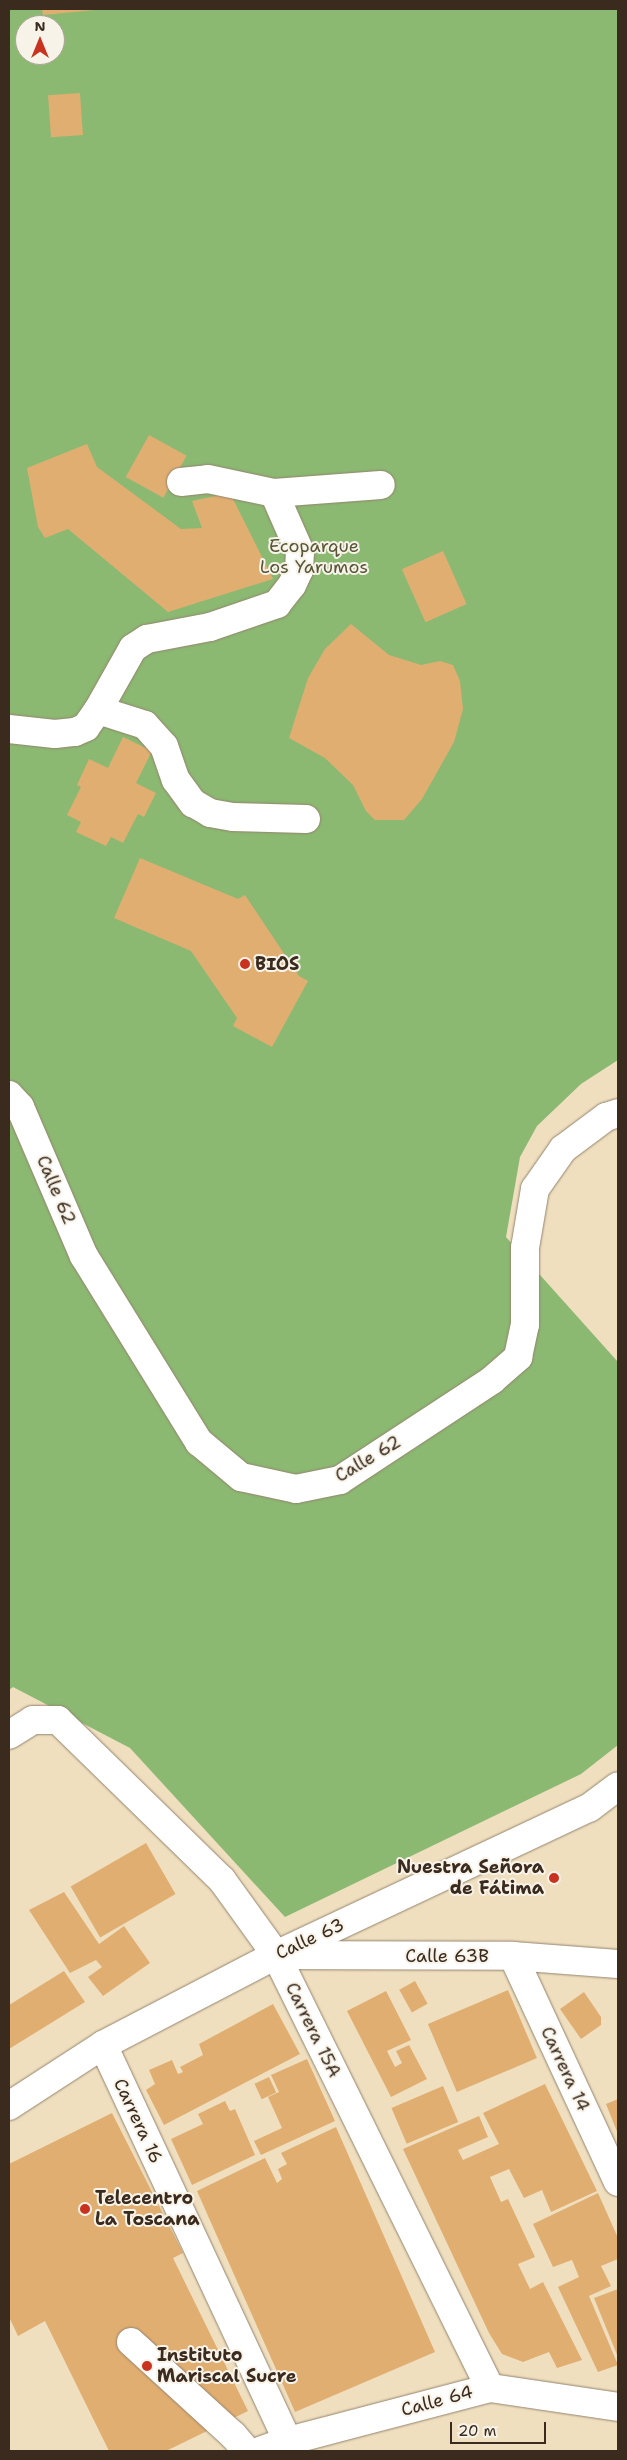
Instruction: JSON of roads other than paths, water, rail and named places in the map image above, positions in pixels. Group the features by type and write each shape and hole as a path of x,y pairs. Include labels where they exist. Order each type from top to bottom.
{"street":[{"path":"181,482 208,480 274,493 381,485"},
{"path":"9,729 55,734 74,732 86,727 98,710 133,648 147,639 210,627 277,604 292,585 299,570 300,552 274,493"},
{"path":"98,710 144,725 164,746 176,780 193,803 210,813 233,817 306,820"},
{"name":"Calle 62","path":"9,1095 20,1107 84,1256 199,1442 240,1477 296,1489 340,1480 492,1380 518,1357 525,1325 525,1248 535,1189 563,1149 606,1117 618,1113"},
{"name":"Carrera 15A","path":"9,1735 33,1720 58,1720 222,1880 276,1955 490,2388"},
{"name":"Calle 63","path":"9,2106 103,2045 276,1955 589,1808 618,1786"},
{"name":"Calle 63B","path":"276,1955 512,1956 618,1964"},
{"name":"Carrera 14","path":"512,1956 618,2182"},
{"name":"Carrera 16","path":"103,2045 288,2441"},
{"path":"131,2342 247,2451"},
{"name":"Calle 64","path":"260,2451 288,2441 490,2388 618,2407"}],"place":[{"name":"BIOS","path":"245,964"},
{"name":"Nuestra Señora de Fátima","path":"554,1878"},
{"name":"Telecentro La Toscana","path":"85,2209"},
{"name":"Instituto Mariscal Sucre","path":"147,2366"}],"park label":[{"name":"Ecoparque Los Yarumos","path":"314,557"}]}
